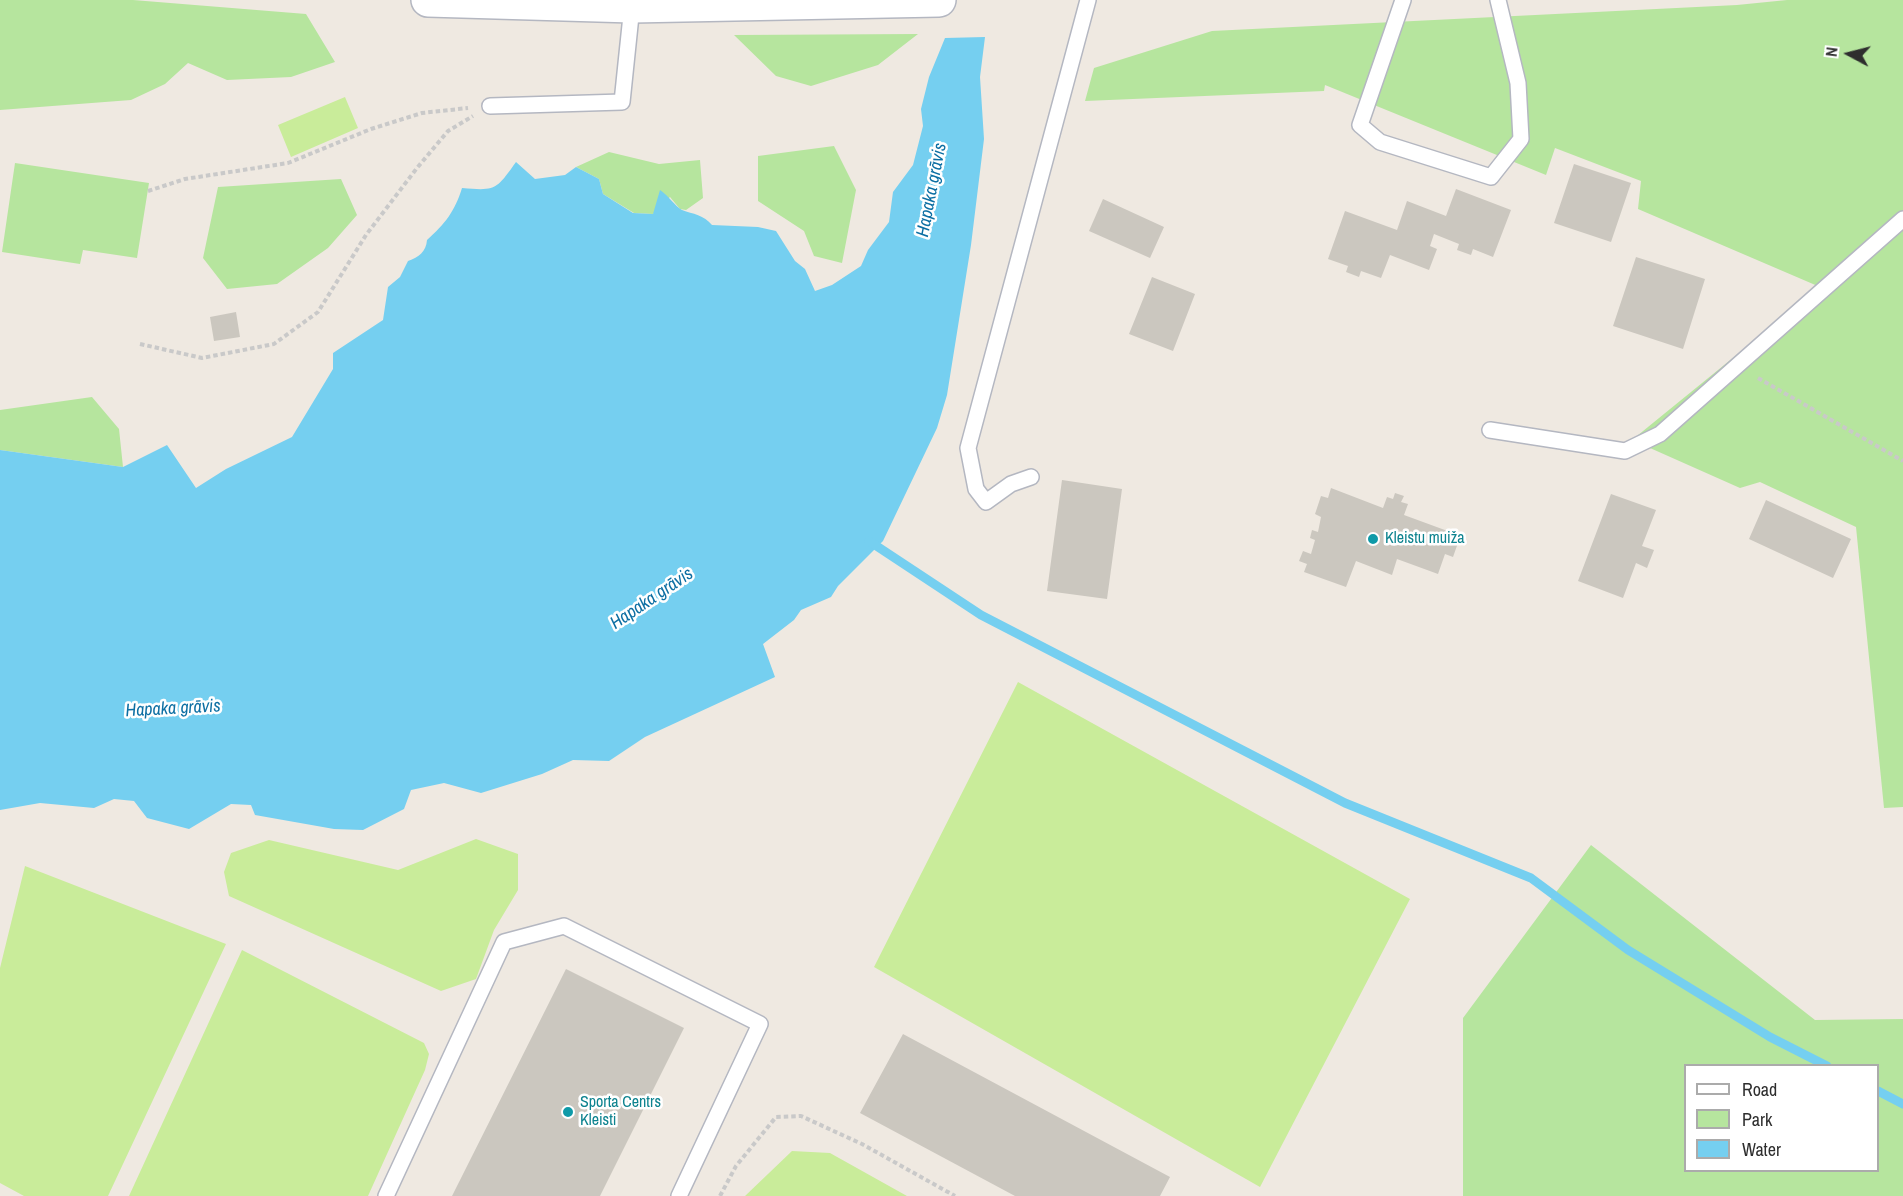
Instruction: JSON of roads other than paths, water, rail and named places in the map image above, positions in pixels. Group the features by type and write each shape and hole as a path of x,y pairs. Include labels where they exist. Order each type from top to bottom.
{"main road":[{"path":"428,0 632,6 939,0"}],"lane":[{"path":"1031,477 1011,484 986,502 976,489 968,448 1088,0"},
{"path":"1403,0 1360,125 1380,142 1491,177 1521,139 1518,83 1498,0"},
{"path":"490,106 622,102 632,6"},
{"path":"1490,430 1625,451 1660,434 1903,219"},
{"path":"386,1196 504,942 564,926 760,1024 679,1196"}],"water":[{"name":"Hapaka grāvis","path":"985,37 980,77 984,139 971,245 947,395 937,428 883,541 838,586 831,597 801,610 794,620 763,644 775,677 645,737 609,761 573,760 542,774 481,793 444,783 411,790 404,809 363,830 334,829 255,815 251,805 231,804 189,829 147,818 134,801 114,799 94,808 40,803 0,810 0,450 123,467 167,445 196,488 226,469 292,437 333,369 333,353 383,320 388,287 400,277 408,261 419,256 427,240 444,223 453,210 462,188 494,187 516,162 535,179 565,175 576,167 599,179 603,194 633,213 653,214 660,190 682,210 702,217 712,225 758,227 776,231 795,261 805,269 815,291 832,285 861,266 868,250 889,222 893,192 913,165 923,126 921,109 929,77 945,38"}],"waterway":[{"path":"869,541 981,615 1345,803 1531,878 1628,950 1770,1037 1823,1064"},
{"path":"1879,1092 1903,1104"}],"place":[{"name":"Kleistu muiža","path":"1373,539"},
{"name":"Sporta Centrs Kleisti","path":"568,1112"}]}
